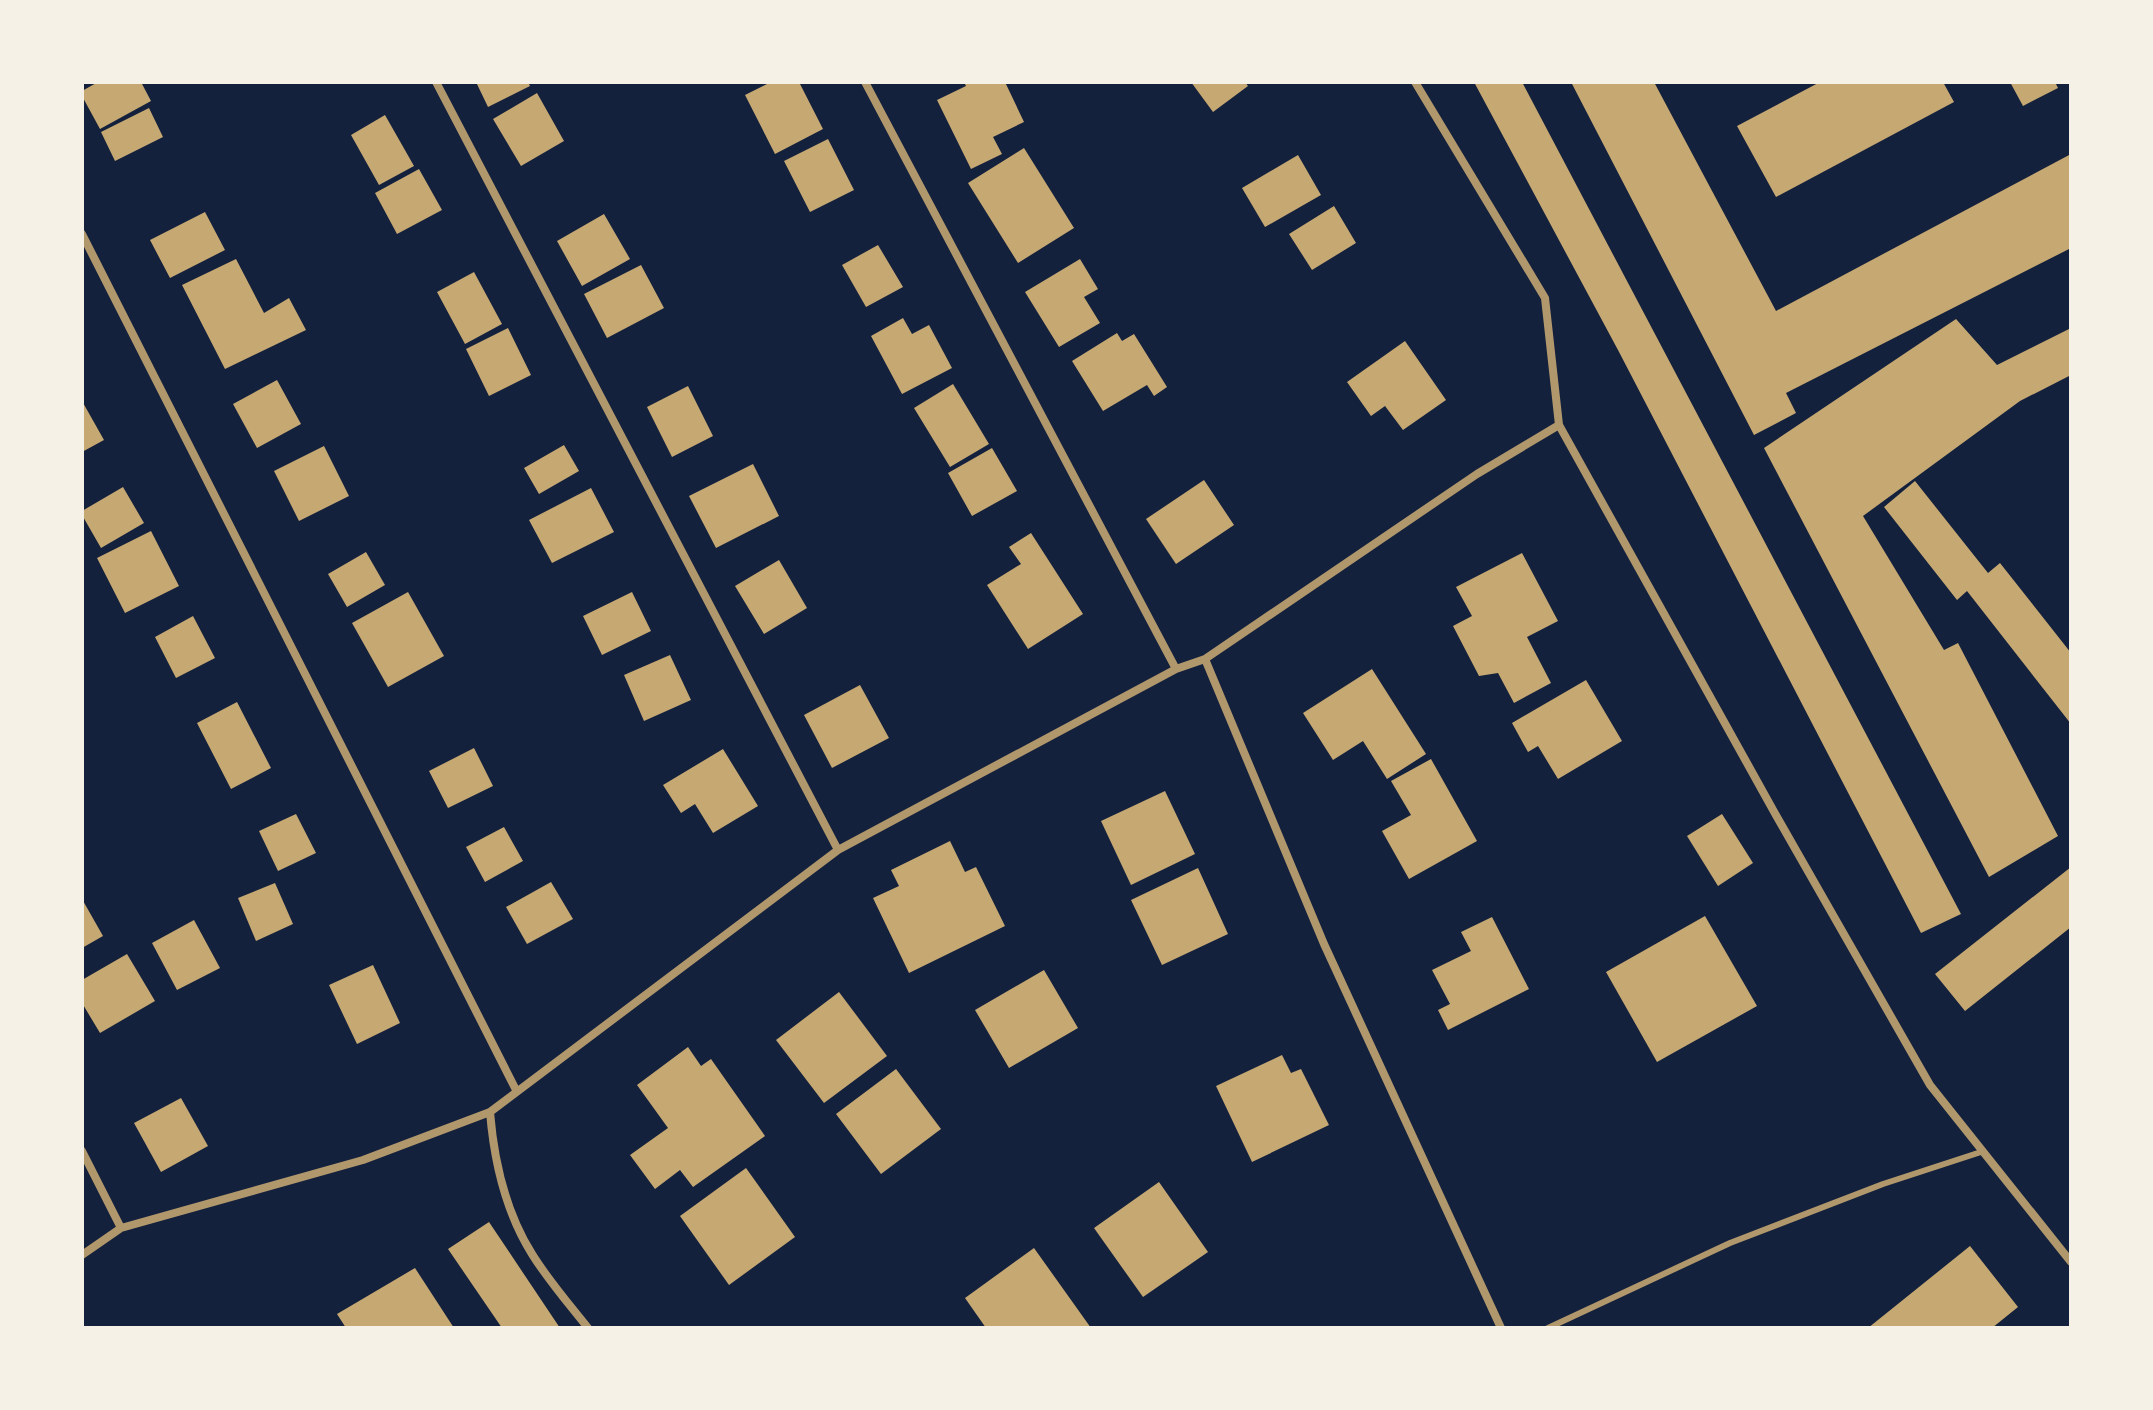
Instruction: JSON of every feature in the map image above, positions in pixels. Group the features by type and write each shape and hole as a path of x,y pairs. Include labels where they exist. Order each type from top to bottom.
{"street":[{"path":"436,82 838,850"},
{"path":"865,82 1176,669"},
{"path":"1415,82 1545,298 1559,425 1769,804 1930,1085 2071,1262"},
{"path":"82,234 516,1090"},
{"path":"82,1255 121,1228 363,1160 490,1112 838,850 1176,669 1205,659 1477,474 1559,425"},
{"path":"1205,659 1324,944 1501,1328"},
{"path":"490,1112 493,1154 510,1210 531,1253 588,1328"},
{"path":"82,1151 121,1228"}],"lane":[{"path":"1548,1328 1730,1243 1883,1184 1981,1152"}],"building":[{"path":"98,82 141,82 151,101 100,129 82,96 82,91"},
{"path":"476,82 528,82 530,86 488,107"},
{"path":"771,82 799,82 823,129 775,154 745,95"},
{"path":"964,82 1005,82 1024,122 993,137 1002,154 971,169 937,100 966,86"},
{"path":"1191,82 1245,82 1248,86 1213,112"},
{"path":"1474,82 1522,82 1961,914 1921,933 1618,350"},
{"path":"1571,82 1654,82 1776,311 2071,154 2071,248 1786,393 1796,413 1754,435"},
{"path":"1820,82 1943,82 1954,102 1776,197 1737,126"},
{"path":"2010,82 2055,82 2058,88 2023,106"},
{"path":"537,93 564,141 521,166 493,119"},
{"path":"149,108 163,137 115,161 101,132"},
{"path":"385,115 414,166 379,185 351,135"},
{"path":"828,139 854,190 810,212 784,161"},
{"path":"1024,148 1074,228 1018,263 968,183"},
{"path":"1298,155 1321,195 1265,227 1242,188"},
{"path":"419,169 442,210 397,234 375,193"},
{"path":"1334,206 1356,243 1312,270 1289,234"},
{"path":"205,212 225,250 170,278 150,240"},
{"path":"604,214 630,259 582,286 557,241"},
{"path":"878,245 903,287 866,307 842,265"},
{"path":"236,259 264,313 289,298 306,330 225,369 182,285"},
{"path":"1080,259 1098,289 1084,297 1100,323 1059,347 1025,292"},
{"path":"641,265 664,308 607,338 584,294"},
{"path":"474,272 502,324 465,344 437,292"},
{"path":"903,318 912,334 929,325 952,368 902,394 871,336"},
{"path":"1956,319 1997,365 2071,328 2071,375 2020,401 1863,516 1944,650 1958,643 2058,836 1989,877 1764,448"},
{"path":"508,328 531,375 489,396 466,349"},
{"path":"1117,333 1122,341 1134,334 1167,387 1154,396 1147,385 1103,411 1072,361"},
{"path":"1405,341 1446,400 1403,430 1385,406 1371,416 1347,382"},
{"path":"277,380 301,424 257,448 233,404"},
{"path":"953,384 989,444 950,467 914,408"},
{"path":"688,386 713,436 672,457 647,407"},
{"path":"82,401 104,440 82,452"},
{"path":"564,445 579,471 539,494 524,468"},
{"path":"324,446 349,496 299,521 274,471"},
{"path":"992,448 1017,491 972,516 948,473"},
{"path":"753,464 779,516 716,548 689,496"},
{"path":"1204,480 1234,525 1176,564 1146,519"},
{"path":"1915,481 1988,573 2000,563 2071,653 2071,724 1967,591 1957,600 1884,507"},
{"path":"123,487 144,523 101,548 82,511"},
{"path":"591,488 614,532 552,563 529,520"},
{"path":"151,531 179,586 125,613 97,558"},
{"path":"1031,533 1083,614 1028,649 987,585 1021,564 1009,547"},
{"path":"366,552 385,585 347,607 328,574"},
{"path":"1522,553 1558,621 1527,637 1551,683 1514,703 1498,673 1479,676 1453,626 1472,616 1456,587"},
{"path":"779,560 807,608 764,634 735,586"},
{"path":"408,592 444,656 388,687 352,623"},
{"path":"632,592 651,631 602,655 583,616"},
{"path":"193,616 215,658 176,678 155,637"},
{"path":"670,655 691,700 644,721 624,675"},
{"path":"1372,669 1426,754 1387,779 1363,741 1333,760 1303,713"},
{"path":"1586,680 1622,741 1558,779 1538,746 1528,752 1512,723"},
{"path":"860,685 889,738 832,768 804,715"},
{"path":"237,702 271,768 231,789 197,723"},
{"path":"474,748 493,786 448,808 429,771"},
{"path":"723,749 758,806 713,833 695,804 681,813 663,785"},
{"path":"1431,759 1477,841 1409,879 1382,831 1411,815 1391,781"},
{"path":"1165,791 1195,854 1131,885 1101,821"},
{"path":"296,814 316,853 278,871 259,831"},
{"path":"1722,814 1753,863 1718,886 1687,836"},
{"path":"504,827 523,861 485,882 466,847"},
{"path":"950,841 965,872 976,867 1005,926 909,973 873,898 899,886 891,870"},
{"path":"2071,867 2071,927 1965,1011 1935,974"},
{"path":"1198,868 1228,934 1162,965 1131,900"},
{"path":"551,882 573,919 527,944 506,907"},
{"path":"275,883 293,924 256,941 238,898"},
{"path":"82,899 103,936 82,948"},
{"path":"1705,916 1757,1006 1657,1062 1606,972"},
{"path":"1492,917 1529,989 1448,1030 1438,1010 1450,1004 1432,970 1471,951 1461,932"},
{"path":"194,920 220,968 177,990 152,943"},
{"path":"127,954 155,1001 100,1033 82,1003 82,980"},
{"path":"373,965 400,1023 357,1044 329,985"},
{"path":"1044,970 1078,1028 1009,1068 975,1010"},
{"path":"839,992 887,1056 824,1103 776,1040"},
{"path":"688,1047 701,1066 711,1059 765,1136 693,1187 680,1170 655,1189 630,1155 668,1128 637,1085"},
{"path":"1282,1055 1291,1073 1301,1069 1329,1125 1252,1162 1216,1086"},
{"path":"896,1069 941,1129 881,1174 836,1114"},
{"path":"181,1098 208,1146 161,1172 134,1123"},
{"path":"746,1168 795,1237 729,1285 680,1216"},
{"path":"1159,1182 1208,1252 1143,1297 1094,1228"},
{"path":"489,1222 560,1328 502,1328 448,1249"},
{"path":"1970,1246 2018,1307 1992,1328 1868,1328"},
{"path":"1034,1248 1091,1328 986,1328 965,1298"},
{"path":"415,1268 454,1328 346,1328 337,1314"}]}
